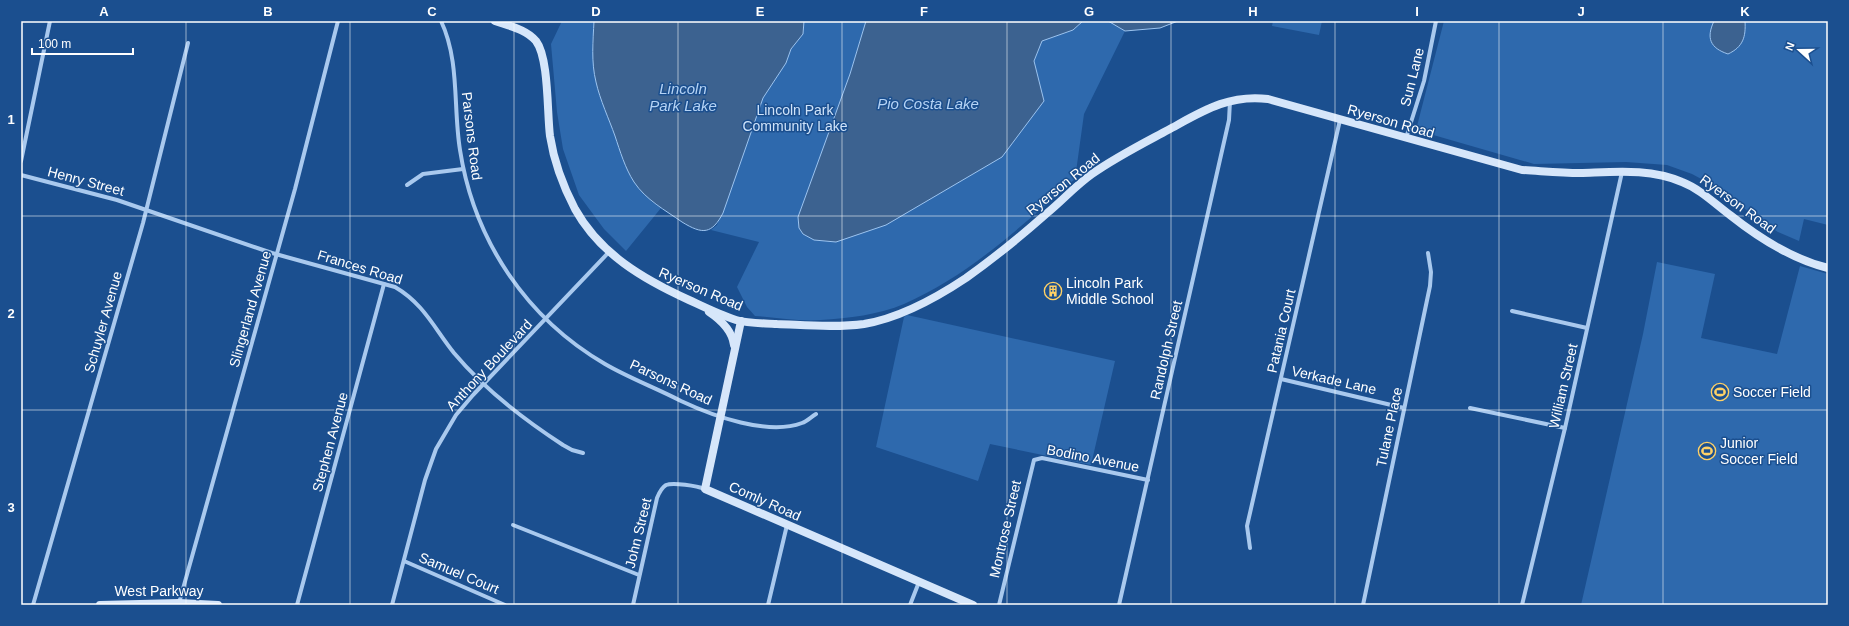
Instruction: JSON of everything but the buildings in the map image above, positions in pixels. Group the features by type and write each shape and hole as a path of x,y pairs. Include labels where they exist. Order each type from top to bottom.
{"street":[{"path":"21,161 50,21"},
{"name":"Slingerland Avenue","path":"179,603 277,254 338,21"},
{"name":"Parsons Road","path":"441,21 448,36 453,64 463,169 475,211 494,253 517,288 546,319 577,345 606,364 700,410 766,427 778,427 802,423 816,414"},
{"name":"Ryerson Road","path":"495,21 526,33 539,46 544,63 551,138 559,174 577,211 587,227 609,252 641,276 686,299 741,321 816,326 855,325 884,319 906,311 943,292 982,266 1048,213 1076,186 1106,164 1193,116 1230,100 1247,97 1268,98 1340,120 1522,170 1656,174 1682,182 1702,193 1749,230 1778,248 1802,260 1828,268"},
{"name":"Sun Lane","path":"1406,138 1424,80 1436,21"},
{"name":"Schuyler Avenue","path":"33,605 146,210 188,43"},
{"name":"Randolph Street","path":"1119,605 1229,120 1230,100"},
{"name":"Patania Court","path":"1250,548 1247,526 1340,120"},
{"path":"407,185 423,174 463,169"},
{"name":"William Street","path":"1522,605 1565,428 1622,172"},
{"name":"Henry Street","path":"21,176 117,200 146,210"},
{"name":"Frances Road","path":"146,210 277,254 396,287 407,294 424,311 454,353 483,384 504,403 532,424 572,450 583,453"},
{"name":"Anthony Boulevard","path":"392,605 425,480 436,449 456,414 609,252"},
{"name":"Tulane Place","path":"1363,605 1430,286 1431,272 1428,253"},
{"name":"Stephen Avenue","path":"297,605 384,284"},
{"path":"686,299 714,315 725,325 731,334 735,348"},
{"path":"1512,311 1587,328"},
{"path":"705,489 741,321"},
{"name":"Verkade Lane","path":"1281,379 1404,408"},
{"path":"1470,408 1565,428"},
{"name":"Bodino Avenue","path":"1035,459 1042,458 1148,480"},
{"name":"Montrose Street","path":"999,605 1030,470 1035,459"},
{"name":"John Street","path":"633,605 660,490 671,483 705,489"},
{"name":"Comly Road","path":"705,489 973,605"},
{"path":"513,525 639,575"},
{"path":"768,605 787,525"},
{"name":"Samuel Court","path":"404,561 505,605"},
{"path":"910,605 920,582"},
{"name":"West Parkway","path":"100,605 179,603 218,605"}],"green space":[{"path":"562,21 594,21 592,47 651,201 661,208 626,251 604,229 579,195 563,149 557,112 551,44"},
{"name":"Lincoln Park Community Lake","path":"804,21 866,21 850,74 1002,157 1044,101 1034,61 1042,41 1073,30 1083,21 1108,21 1125,31 1084,114 1075,179 1015,232 951,279 894,308 863,315 821,320 755,316 747,307 737,287 759,242 711,230 717,225 763,98 786,63 791,49 803,34"},
{"path":"1273,21 1322,21 1319,35 1272,26"},
{"path":"1444,21 1828,21 1828,225 1804,219 1799,241 1778,232 1756,218 1722,190 1692,174 1667,165 1626,162 1534,164 1416,130"},
{"path":"1657,262 1715,274 1701,338 1777,354 1800,266 1828,274 1828,605 1581,605 1643,334"},
{"path":"907,315 1115,361 1091,465 990,444 978,481 876,447 904,317"}],"water":[{"name":"Lincoln Park Lake","path":"594,21 804,21 803,34 791,49 786,63 763,98 723,213 711,229 696,229 682,222 644,194 631,177 602,103 594,74"},
{"name":"Pio Costa Lake","path":"866,21 1083,21 1073,30 1042,41 1034,61 1044,101 1002,157 886,225 836,242 814,240 803,234 799,228 798,217 850,74"},
{"path":"1108,21 1178,21 1160,28 1125,31"},
{"path":"1714,21 1745,21 1744,37 1740,45 1728,54 1717,49 1711,42 1710,32"}],"place":[{"name":"Lincoln Park Middle School","path":"1053,291"},
{"name":"Soccer Field","path":"1720,392"},
{"name":"Junior Soccer Field","path":"1707,451"}]}
